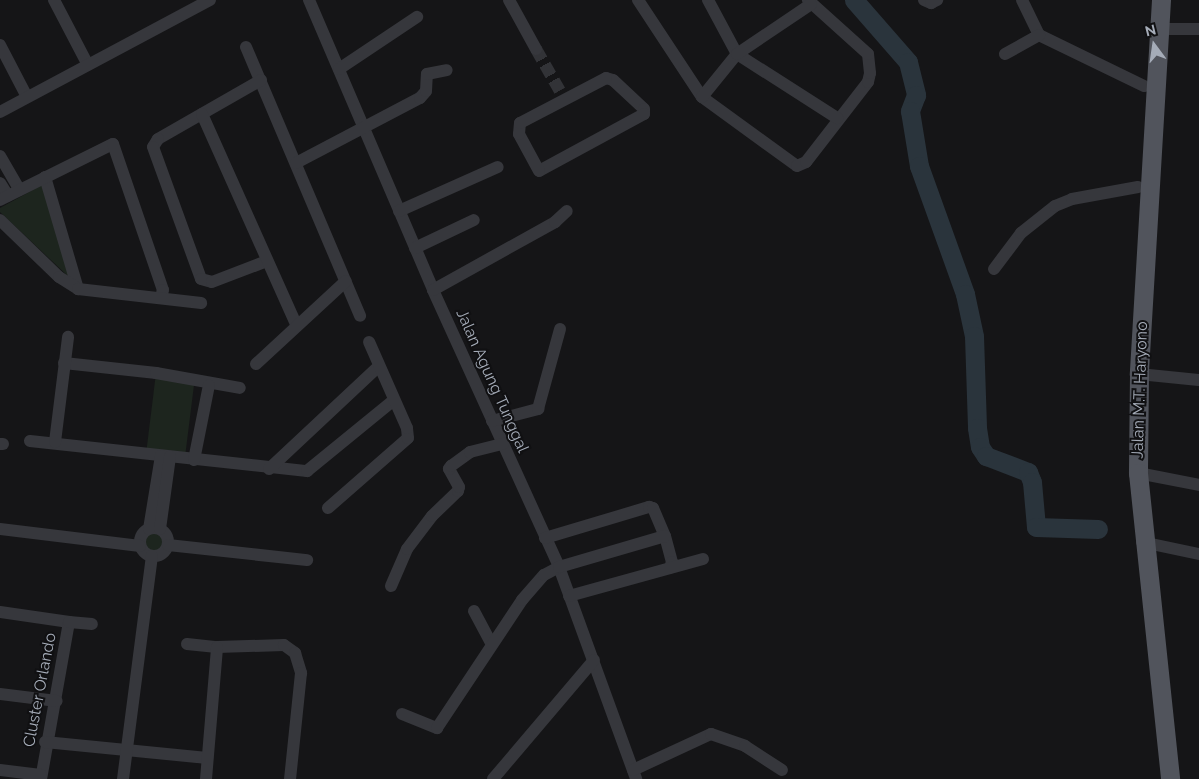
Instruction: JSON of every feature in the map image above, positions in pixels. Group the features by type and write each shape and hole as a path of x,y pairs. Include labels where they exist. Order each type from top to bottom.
{"main road":[{"name":"Jalan M.T. Haryono","path":"1149,0 1128,365 1126,462 1138,535 1170,779"},
{"name":"Jalan M.T. Haryono","path":"1159,779 1138,535 1138,473 1139,374 1161,0"}],"street":[{"path":"56,0 88,65"},
{"path":"0,112 26,95 88,65 210,0"},
{"name":"Jalan Agung Tunggal","path":"309,0 415,248 546,538 594,660 635,775"},
{"path":"509,0 536,49"},
{"path":"638,0 702,97 794,166 806,162 837,118 868,82 871,66 868,54 810,2 737,54 702,97"},
{"path":"708,0 737,54 837,118"},
{"path":"924,0 931,3 938,0"},
{"path":"1022,0 1039,35 1144,86"},
{"path":"339,69 417,17"},
{"path":"1160,29 1199,29"},
{"path":"1005,54 1039,35"},
{"path":"0,45 26,95"},
{"path":"246,47 360,316"},
{"path":"296,163 364,129 424,95 429,72 448,70"},
{"path":"610,78 645,110 541,172 519,134 519,126 562,95 602,79 610,78"},
{"path":"261,80 158,139 153,147 201,279 212,282 267,260"},
{"path":"202,114 297,326"},
{"path":"0,183 4,198 110,144 114,145 163,290 161,297"},
{"path":"0,156 20,190"},
{"path":"399,211 498,168"},
{"path":"45,177 78,288"},
{"path":"994,269 1021,234 1055,206 1138,187"},
{"path":"434,290 555,222 567,211"},
{"path":"0,220 59,277 78,288 201,303"},
{"path":"415,248 474,220"},
{"path":"256,364 346,281"},
{"path":"492,421 538,409 560,329"},
{"path":"55,442 68,337"},
{"path":"328,508 408,438 407,428 378,367 369,342"},
{"path":"64,363 156,373 209,385 240,388"},
{"path":"269,469 378,367"},
{"path":"1139,374 1199,380"},
{"path":"194,460 209,385"},
{"path":"30,441 55,442 269,469 307,471 394,400"},
{"path":"390,586 407,549 432,516 458,491 459,487 449,469 451,466 470,452 503,444"},
{"path":"154,529 166,536 168,544 164,552 152,556 144,553 140,546 140,538 154,529 165,456"},
{"path":"1138,473 1199,484"},
{"path":"546,538 649,506 653,508 665,536 672,562 670,568"},
{"path":"0,529 140,546"},
{"path":"1138,535 1199,554"},
{"path":"402,714 437,728 532,586 558,567 665,536"},
{"path":"168,544 307,560"},
{"path":"123,779 125,751 152,556"},
{"path":"569,596 703,559"},
{"path":"474,611 492,645"},
{"name":"Cluster Orlando","path":"0,612 69,622 57,700 45,742 41,777 0,770"},
{"path":"69,622 92,624"},
{"path":"187,644 217,647 284,645 300,661 290,779"},
{"path":"206,779 217,647"},
{"path":"492,779 594,660"},
{"path":"0,694 57,700"},
{"path":"635,775 711,734 745,746 782,770"},
{"path":"45,742 207,758"}],"shaded area":[{"path":"42,185 71,279 0,212 0,208"},
{"path":"156,373 195,377 185,457 146,454"},
{"path":"149,531 159,531 166,538 166,548 159,555 149,555 142,548 142,538"}],"waterway":[{"path":"854,0 908,62 916,95 910,111 919,166 965,294 974,336 977,428 980,447 986,456 1028,472 1032,482 1036,527 1098,529"}],"tunnel":[{"path":"536,49 560,91"}]}
